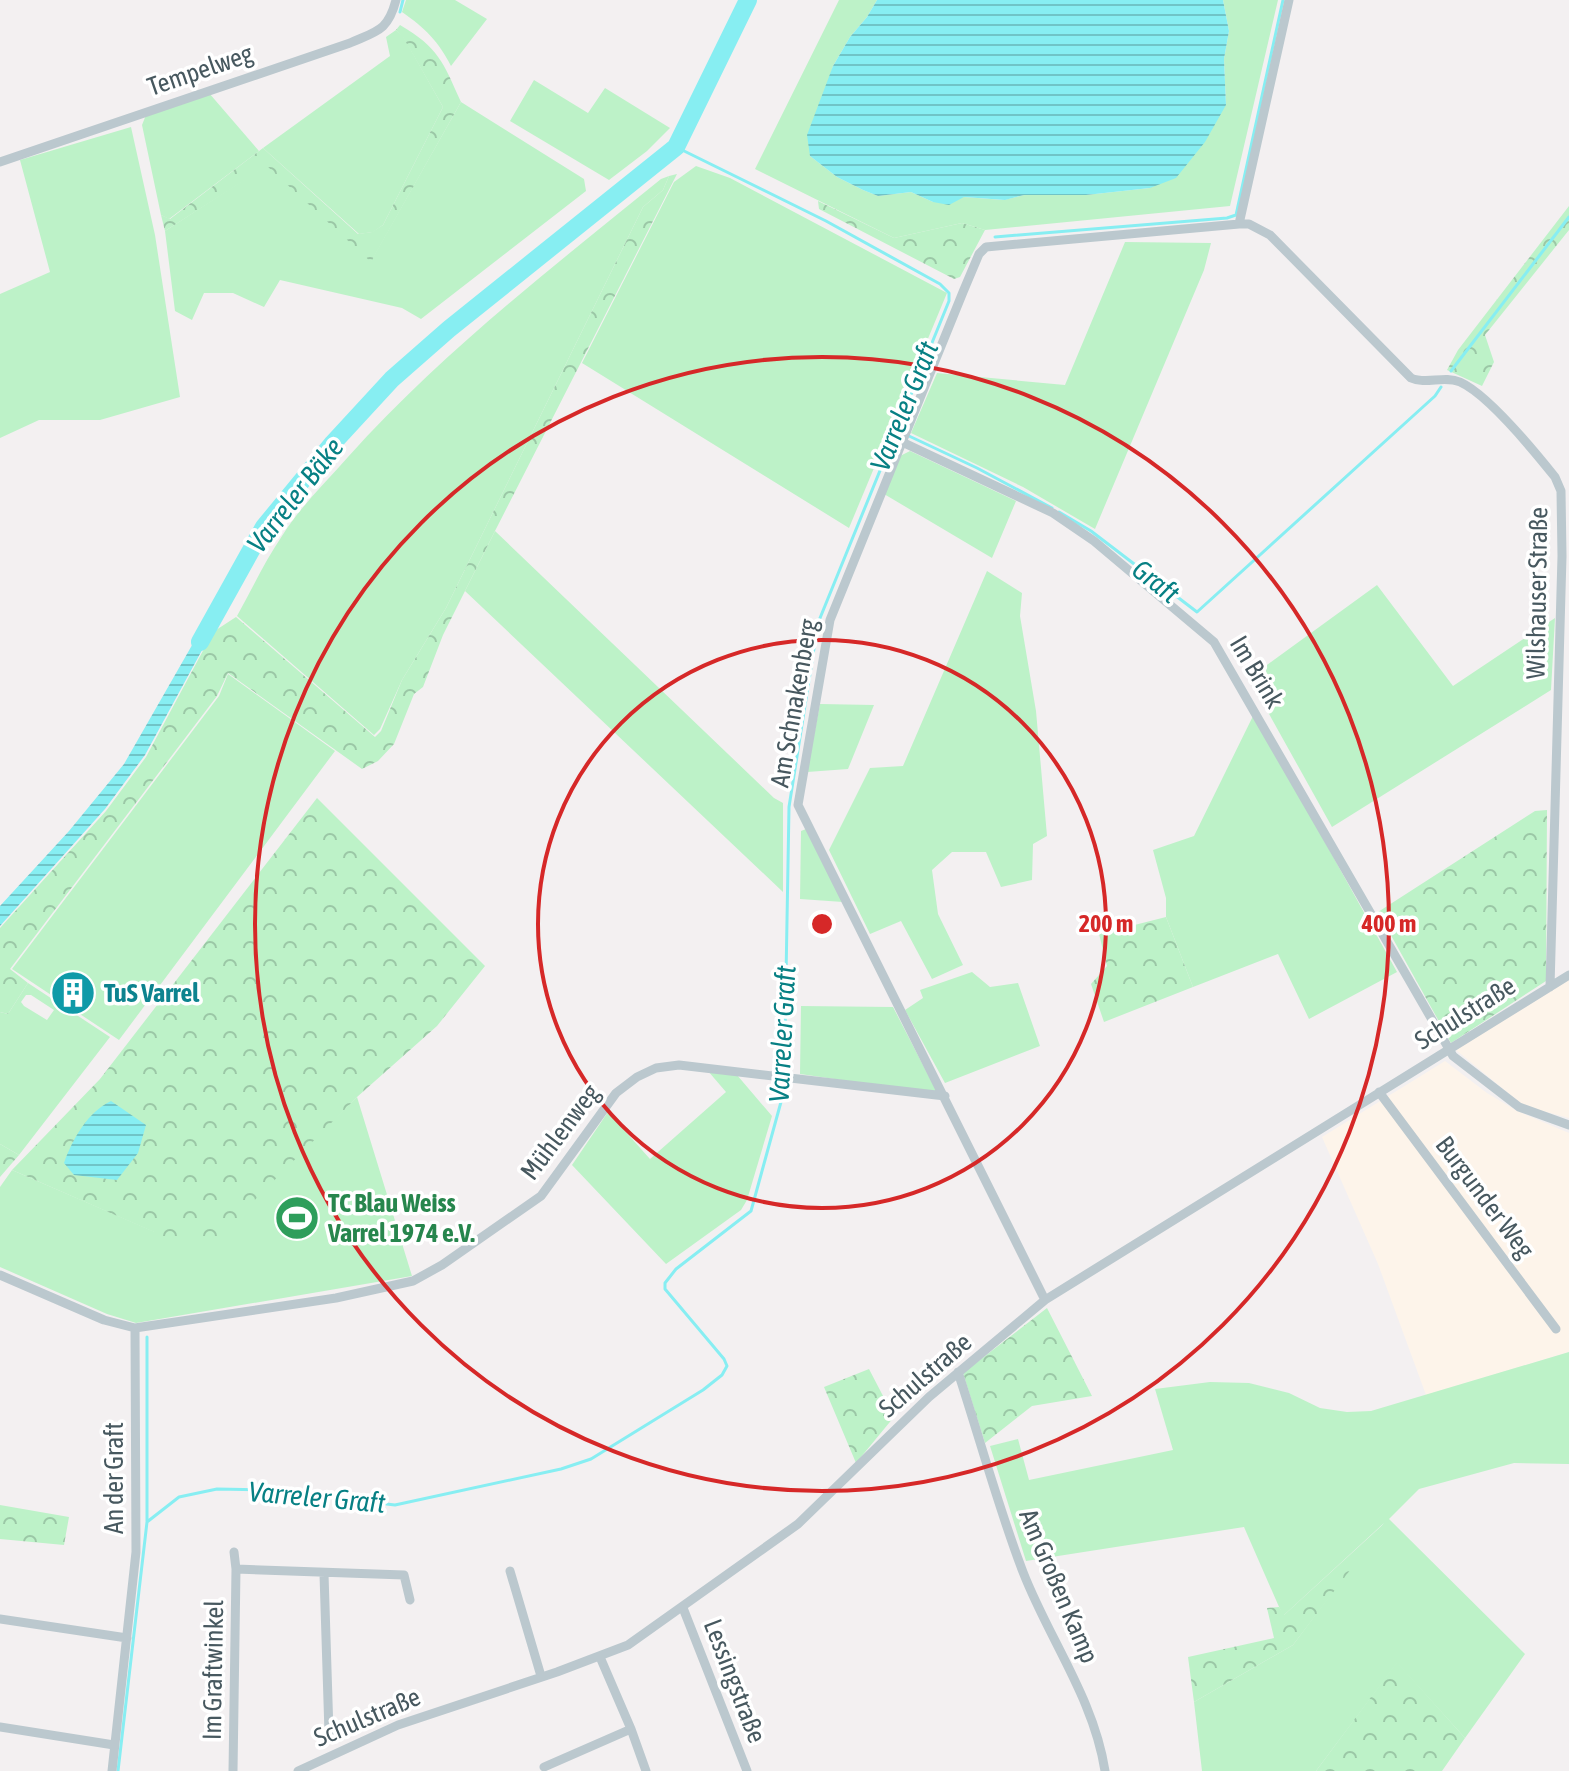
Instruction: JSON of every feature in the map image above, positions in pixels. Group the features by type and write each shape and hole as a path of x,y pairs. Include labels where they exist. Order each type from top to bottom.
{"street":[{"name":"Tempelweg","path":"0,162 350,43 385,26 392,16 396,0"},
{"path":"1239,224 1289,0"},
{"name":"Am Schnakenberg","path":"1045,1300 798,805 830,620 976,260 986,247 1239,224"},
{"name":"Wilshauser Straße","path":"1239,224 1249,224 1270,235 1411,378 1417,381 1449,379 1460,382 1494,410 1560,485 1566,554 1550,987"},
{"name":"Im Brink","path":"902,442 1053,513 1094,541 1214,642 1453,1056 1519,1107 1569,1125"},
{"name":"Schulstraße","path":"298,1771 398,1725 628,1645 798,1524 902,1422 1045,1300 1569,975"},
{"name":"Mühlenweg","path":"135,1328 336,1298 413,1281 442,1265 541,1196 616,1093 637,1077 656,1068 679,1065 945,1096"},
{"name":"Burgunder Weg","path":"1379,1092 1556,1329"},
{"path":"0,1275 104,1320 135,1328"},
{"name":"An der Graft","path":"112,1771 136,1552 135,1328"},
{"name":"Am Großen Kamp","path":"958,1372 1024,1573 1083,1698 1101,1748 1105,1771"},
{"name":"Im Graftwinkel","path":"233,1771 234,1552"},
{"name":"Im Graftwinkel","path":"236,1569 404,1575 410,1600"},
{"path":"510,1571 541,1676"},
{"path":"324,1574 329,1733"},
{"name":"Lessingstraße","path":"683,1608 747,1771"},
{"path":"0,1619 127,1638"},
{"path":"600,1657 646,1771"},
{"path":"0,1727 114,1745"},
{"path":"544,1767 631,1729"}],"shaded area":[{"path":"1569,980 1569,1118 1524,1106 1456,1050"},
{"path":"1445,1061 1517,1111 1569,1133 1569,1352 1426,1395 1378,1264 1322,1137"}],"green space":[{"path":"406,0 455,0 487,19 451,66 431,36 402,12"},
{"path":"839,0 877,0 833,66 810,156 837,177 878,196 911,192 933,202 964,197 1004,200 1024,195 1086,195 1150,188 1226,105 1224,59 1229,31 1223,0 1278,0 1230,206 985,230 962,223 894,238 755,169"},
{"path":"400,25 432,49 461,102 371,262 267,166 165,231 161,215 170,219 263,148 358,234 372,232 383,225 443,107 396,30"},
{"path":"396,30 403,36 443,107 383,225 373,232 359,234 263,148 390,56 386,37"},
{"path":"534,80 588,113 605,88 670,128 647,151 609,180 510,121"},
{"path":"209,93 259,151 169,219 161,215 142,125 146,115"},
{"path":"461,102 584,179 586,191 421,319 402,308 280,280 264,307 233,293 204,293 192,320 175,311 165,231 267,165 371,261"},
{"path":"131,127 155,235 180,397 100,420 39,420 0,438 0,294 50,272 20,160"},
{"path":"696,166 730,178 947,293 849,528 582,363 674,182"},
{"path":"677,174 443,635 423,687 414,694 394,744 378,761 362,769 228,673 217,696 10,969 28,983 8,1014 0,1012 0,928 106,811 146,757 213,632 236,617 375,737 381,731 402,680 446,608 643,207 663,190 669,176"},
{"path":"669,176 663,190 643,207 446,608 402,680 380,729 374,735 237,616 289,525 384,418 460,346 539,278 661,179"},
{"path":"818,201 894,238 962,223 985,230 960,277 954,279 819,209"},
{"path":"1569,206 1569,230 1485,335 1494,362 1482,386 1447,370 1458,350"},
{"path":"1125,242 1211,243 1204,270 1095,529 1023,487 911,433 937,373 1065,385"},
{"path":"910,451 1016,501 992,558 884,494 900,456"},
{"path":"495,531 774,798 783,803 783,892 465,591"},
{"path":"987,571 1022,593 1020,616 1036,711 1047,836 1033,844 1032,880 1001,887 986,852 952,852 932,870 938,914 963,965 932,979 901,921 870,934 829,850 870,768 903,766"},
{"path":"1377,585 1453,686 1555,618 1551,690 1332,827 1249,678"},
{"path":"228,674 335,751 119,1040 12,969 219,696"},
{"path":"820,704 874,705 848,769 807,772"},
{"path":"1254,714 1397,972 1309,1019 1278,954 1193,987 1166,917 1166,898 1153,850 1194,836"},
{"path":"317,798 485,966 437,1026 357,1097 216,1239 159,1247 154,1232 12,1170 100,1079"},
{"path":"1547,810 1546,981 1451,1043 1378,912 1535,811"},
{"path":"806,829 843,902 800,899 801,831"},
{"path":"1166,917 1193,987 1104,1022 1091,984 1107,966 1099,934"},
{"path":"972,972 990,987 1018,983 1040,1046 945,1083 905,1010 923,998 920,990"},
{"path":"28,983 110,1037 19,1155 0,1144 0,1012 8,1014","holes":["26,995 54,1010 47,1020 21,1002"]},
{"path":"801,1006 893,1007 938,1094 800,1074"},
{"path":"708,1071 737,1075 772,1116 747,1200 741,1210 666,1264 572,1165 608,1112 650,1159 726,1092"},
{"path":"357,1097 412,1276 136,1323 107,1314 0,1267 0,1187 12,1170 155,1232 301,1151"},
{"path":"0,1144 19,1155 0,1177"},
{"path":"1047,1308 1092,1396 1032,1406 985,1443 963,1373"},
{"path":"1569,1352 1569,1464 1514,1463 1419,1489 1389,1519 1525,1654 1465,1738 1397,1663 1316,1771 1202,1771 1194,1702 1293,1645 1384,1523 1283,1616 1244,1527 1026,1561 990,1446 1018,1439 1029,1480 1173,1450 1155,1389 1210,1382 1249,1383 1289,1393 1320,1408 1347,1412 1371,1411"},
{"path":"869,1369 894,1417 856,1463 824,1387"},
{"path":"0,1505 69,1517 64,1545 0,1539"},
{"path":"1389,1519 1293,1645 1194,1702 1188,1657 1274,1638 1267,1608 1279,1607 1284,1615"},
{"path":"1397,1662 1465,1738 1442,1771 1316,1771"}],"water":[{"path":"877,0 1223,0 1229,31 1224,59 1226,105 1205,142 1176,178 1150,188 1086,195 1024,195 1005,200 964,197 949,205 911,192 878,196 837,177 810,156 807,135 833,66"},
{"path":"212,622 213,630 145,755 105,809 0,926 0,906 69,831 124,764 203,626"},
{"path":"111,1101 146,1125 138,1153 117,1180 74,1175 64,1163 72,1144 88,1119"}],"waterway":[{"path":"400,12 403,0"},
{"name":"Varreler Bäke","path":"200,642 264,527 333,443 392,379 449,329 676,147 748,0"},
{"path":"995,237 1236,215 1283,0"},
{"name":"Varreler Graft","path":"118,1771 147,1522 179,1497 217,1489 268,1490 395,1505 561,1469 591,1459 703,1390 722,1375 727,1366 665,1289 665,1283 676,1269 751,1211 784,1091 789,807 818,623 949,301 949,293 940,284 826,221 676,147"},
{"path":"1451,371 1569,217"},
{"name":"Graft","path":"1059,512 1091,531 1197,612 1435,396 1441,387"},
{"name":"Graft","path":"909,436 1052,508"},
{"path":"147,1337 147,1521"}],"place":[{"name":"TuS Varrel","path":"73,993"},
{"name":"TC Blau Weiss Varrel 1974 e.V.","path":"297,1218"}]}
